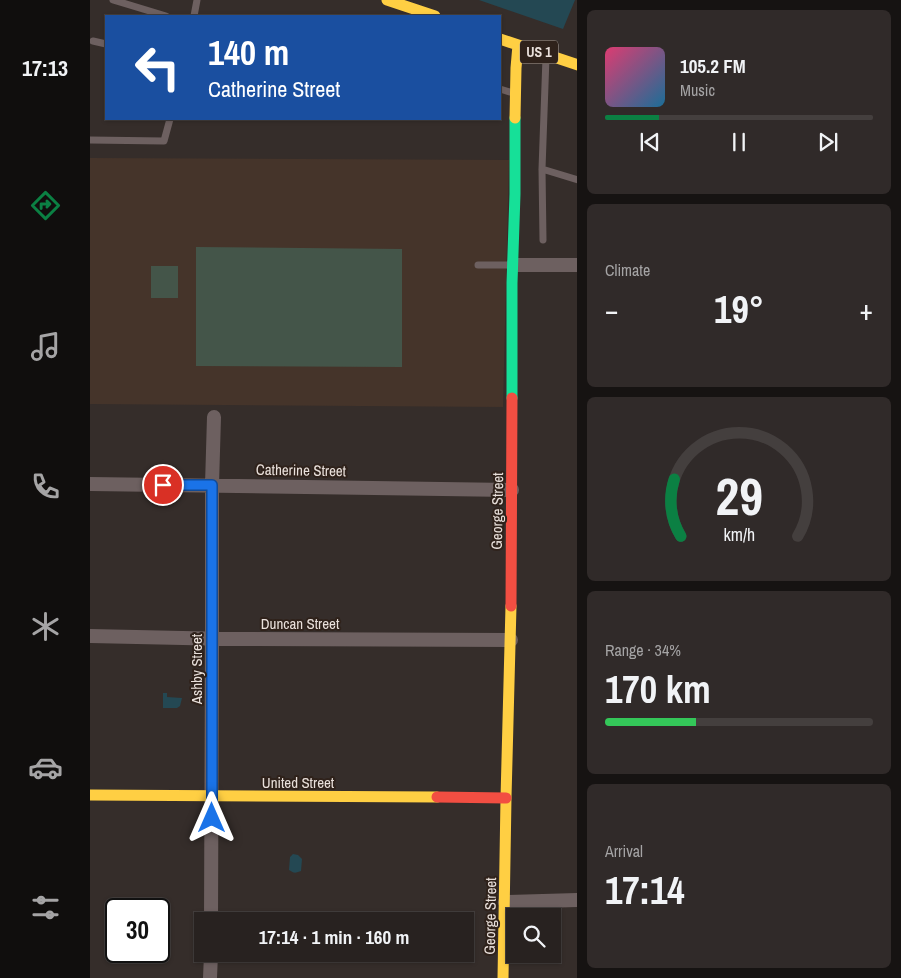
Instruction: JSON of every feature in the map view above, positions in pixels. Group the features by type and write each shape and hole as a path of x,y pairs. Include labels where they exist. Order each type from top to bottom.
{"street":[{"path":"387,0 428,15"},
{"name":"US 1","path":"501,38 577,65"},
{"name":"George Street","path":"503,978 511,640 515,94 518,45"},
{"path":"513,265 577,265"},
{"name":"Ashby Street","path":"211,912 212,485 214,417"},
{"name":"Catherine Street","path":"90,484 512,490"},
{"name":"Duncan Street","path":"90,636 511,640"},
{"name":"United Street","path":"90,795 506,798"},
{"path":"506,902 577,900"},
{"path":"210,978 211,962"}],"lane":[{"path":"113,0 163,15"},
{"path":"194,15 197,0"},
{"path":"91,41 105,44"},
{"path":"543,240 542,169 546,54"},
{"path":"501,89 515,94"},
{"path":"90,140 164,141 170,120"},
{"path":"542,169 577,180"},
{"path":"478,265 513,265"}],"shaded area":[{"path":"90,158 509,160 503,407 90,404"}],"green space":[{"path":"196,247 402,249 402,367 196,366"},
{"path":"151,266 178,266 178,298 151,298"}],"water":[{"path":"479,0 575,0 563,29"},
{"path":"163,693 167,693 167,697 182,698 180,706 177,708 163,708"},
{"path":"293,854 298,855 302,859 301,871 295,873 289,870 290,857"}],"traffic: fast":[{"path":"512,398 515,118"}],"traffic: slow":[{"path":"387,0 432,15"},
{"path":"501,39 577,65"},
{"path":"515,118 518,45"},
{"path":"503,978 511,606"},
{"path":"90,795 437,797"}],"traffic: jam":[{"path":"511,606 512,398"},
{"path":"437,797 506,798"}],"route":[{"path":"163,485 212,485 212,818"}]}
